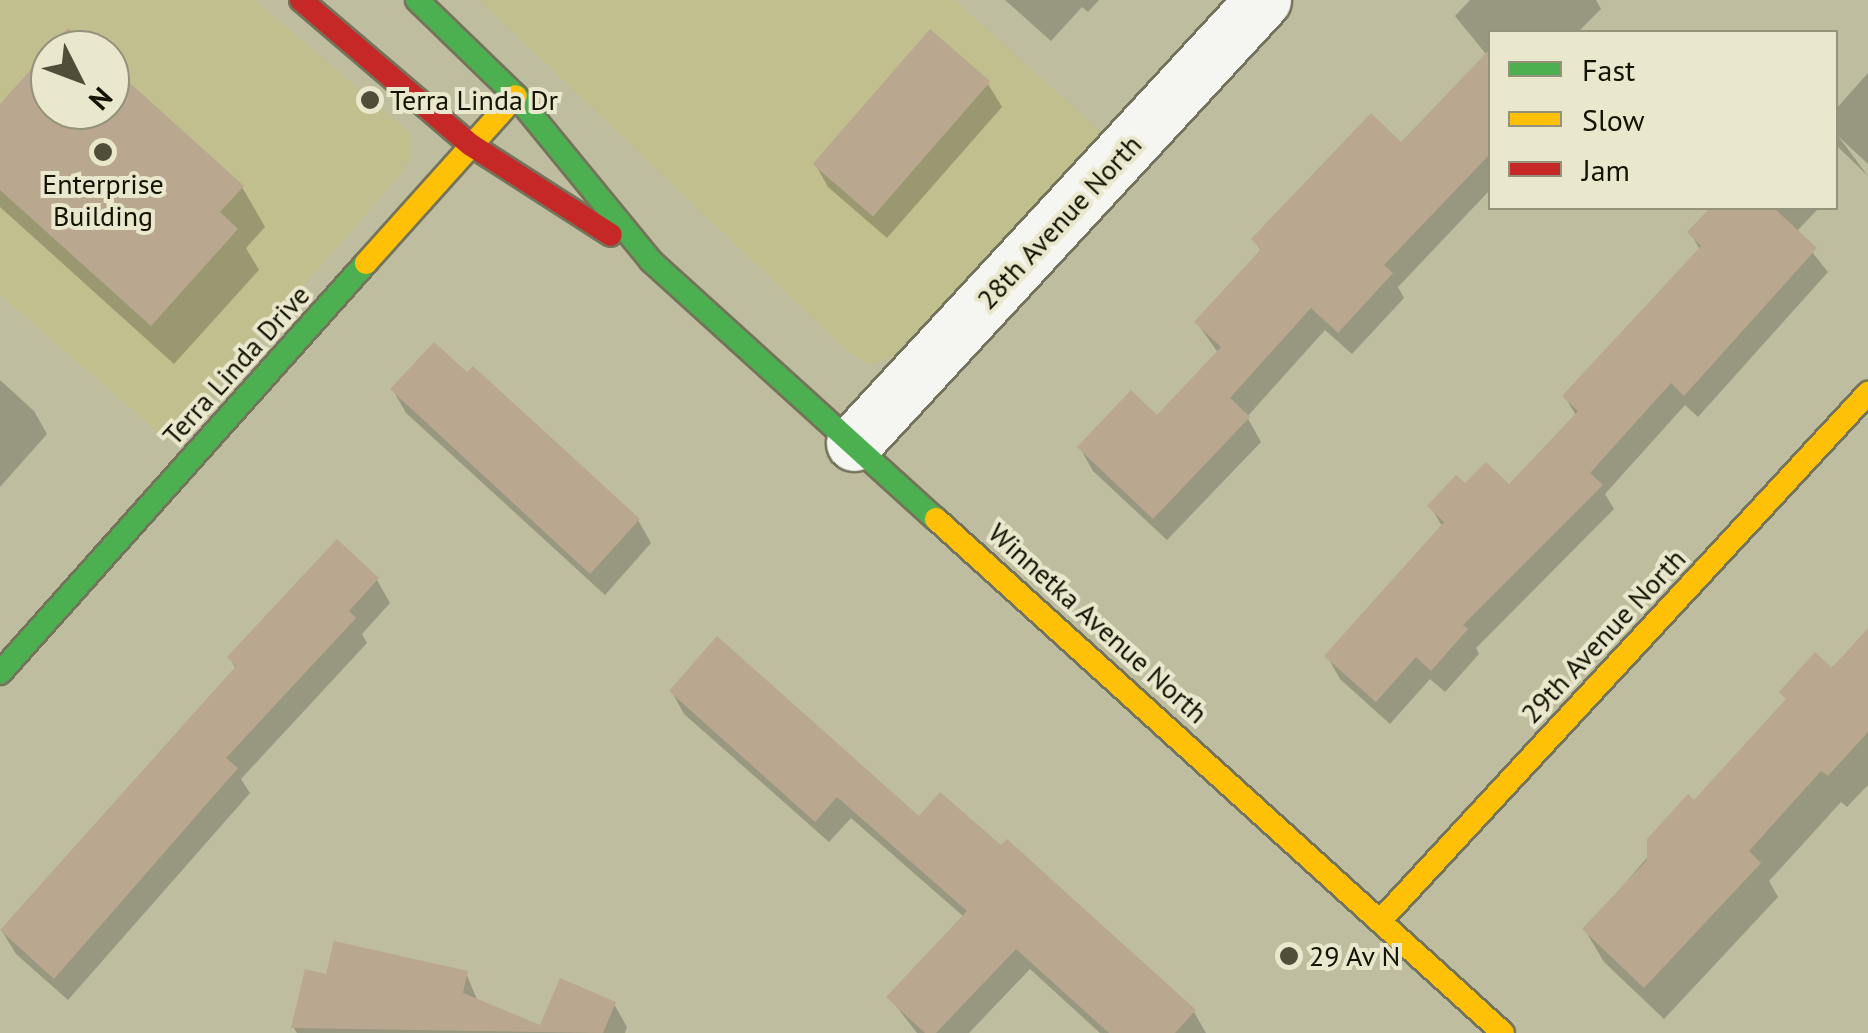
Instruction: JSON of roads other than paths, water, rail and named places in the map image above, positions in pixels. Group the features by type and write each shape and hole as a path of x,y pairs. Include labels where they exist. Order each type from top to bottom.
{"main road":[{"name":"Winnetka Avenue North","path":"302,0 471,146 652,260"},
{"name":"Winnetka Avenue North","path":"417,0 516,96 652,260 1503,1033"},
{"name":"Terra Linda Drive","path":"0,673 516,96"},
{"name":"29th Avenue North","path":"1382,920 1868,393"}],"street":[{"name":"28th Avenue North","path":"854,444 1263,0"}],"place":[{"name":"Terra Linda Dr","path":"370,100"},
{"name":"Enterprise Building","path":"103,152"},
{"name":"29 Av N","path":"1289,956"}]}
